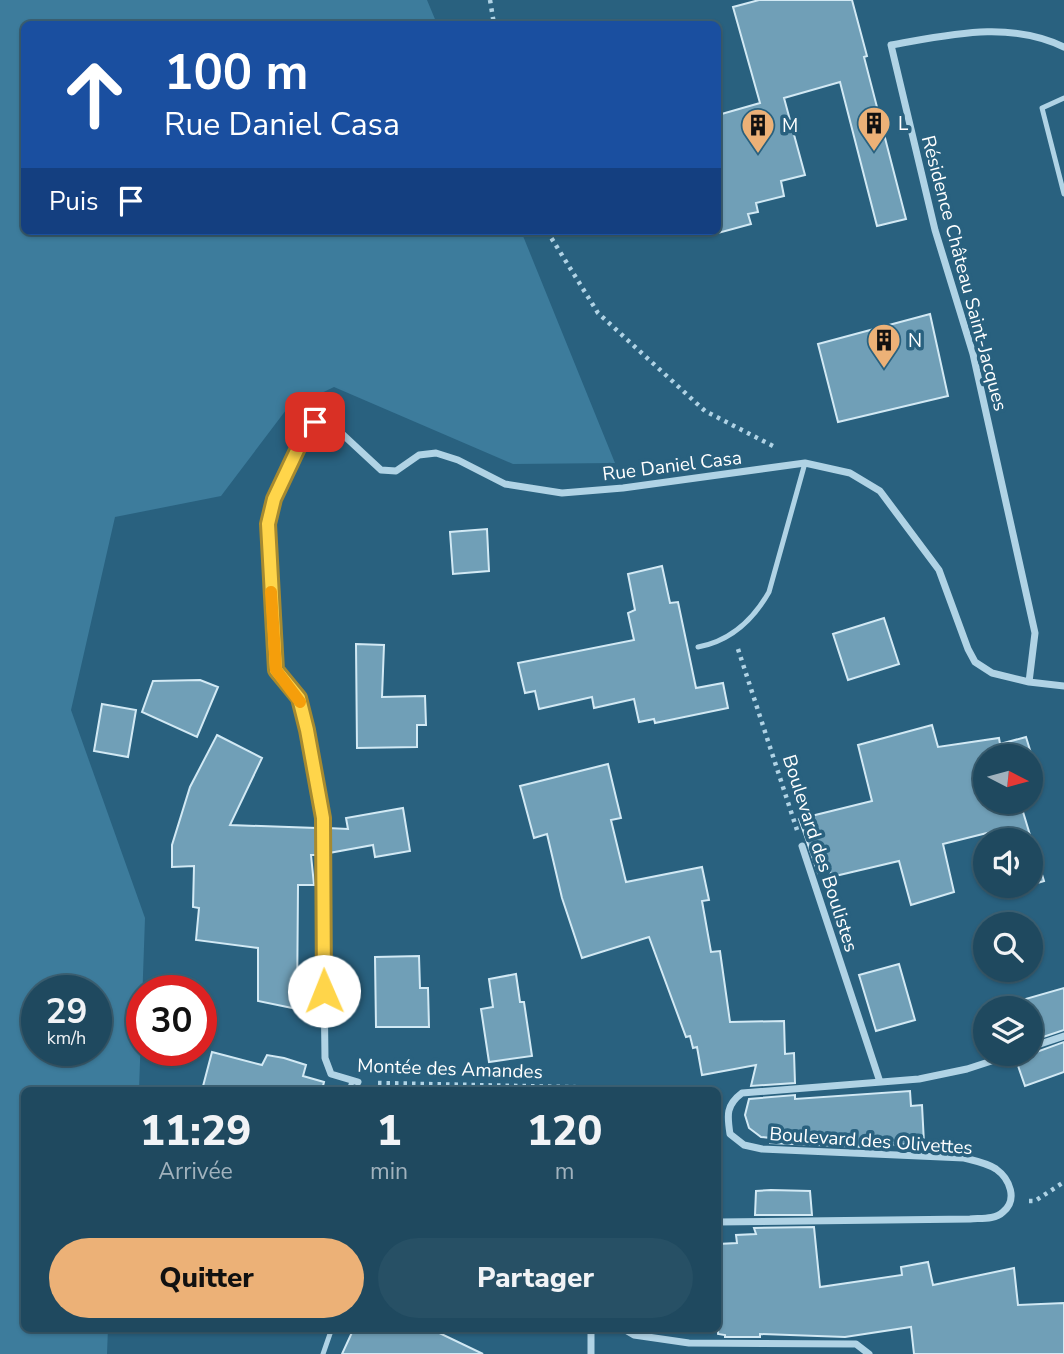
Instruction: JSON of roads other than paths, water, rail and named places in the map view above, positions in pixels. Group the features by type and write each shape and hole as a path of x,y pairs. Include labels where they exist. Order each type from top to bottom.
{"street":[{"name":"Résidence Château Saint-Jacques","path":"1030,682 1035,633 973,354 935,230 891,45 1000,30 1048,39 1064,47"},
{"name":"Rue Daniel Casa","path":"268,524 274,499 308,427 315,422 326,422 339,431 381,470 396,471 419,455 436,453 458,460 505,484 562,492 623,488 805,463 850,473 880,491 939,570 975,662 992,673 1030,682 1064,686"},
{"name":"Montée des Amandes","path":"268,524 276,670 299,698 323,818 325,1058 331,1074 355,1082"},
{"name":"Boulevard des Boulistes","path":"802,846 880,1082"},
{"path":"1043,1043 1064,1036"},
{"name":"Boulevard des Olivettes","path":"721,1222 992,1217 1004,1212 1012,1199 1008,1181 999,1171 987,1164 964,1158 762,1149 744,1144 730,1134 727,1117 732,1100 742,1093 919,1079 976,1066"},
{"path":"591,1332 591,1354"},
{"path":"629,1332 689,1343 856,1344 869,1354"}],"lane":[{"path":"1064,98 1042,108 1064,194"},
{"path":"698,647 714,644 734,635 764,602 805,463"},
{"path":"351,1087 355,1082"},
{"path":"323,1354 331,1332"}],"place":[{"name":"L","path":"874,153"},
{"name":"M","path":"758,155"},
{"name":"N","path":"884,370"}]}
